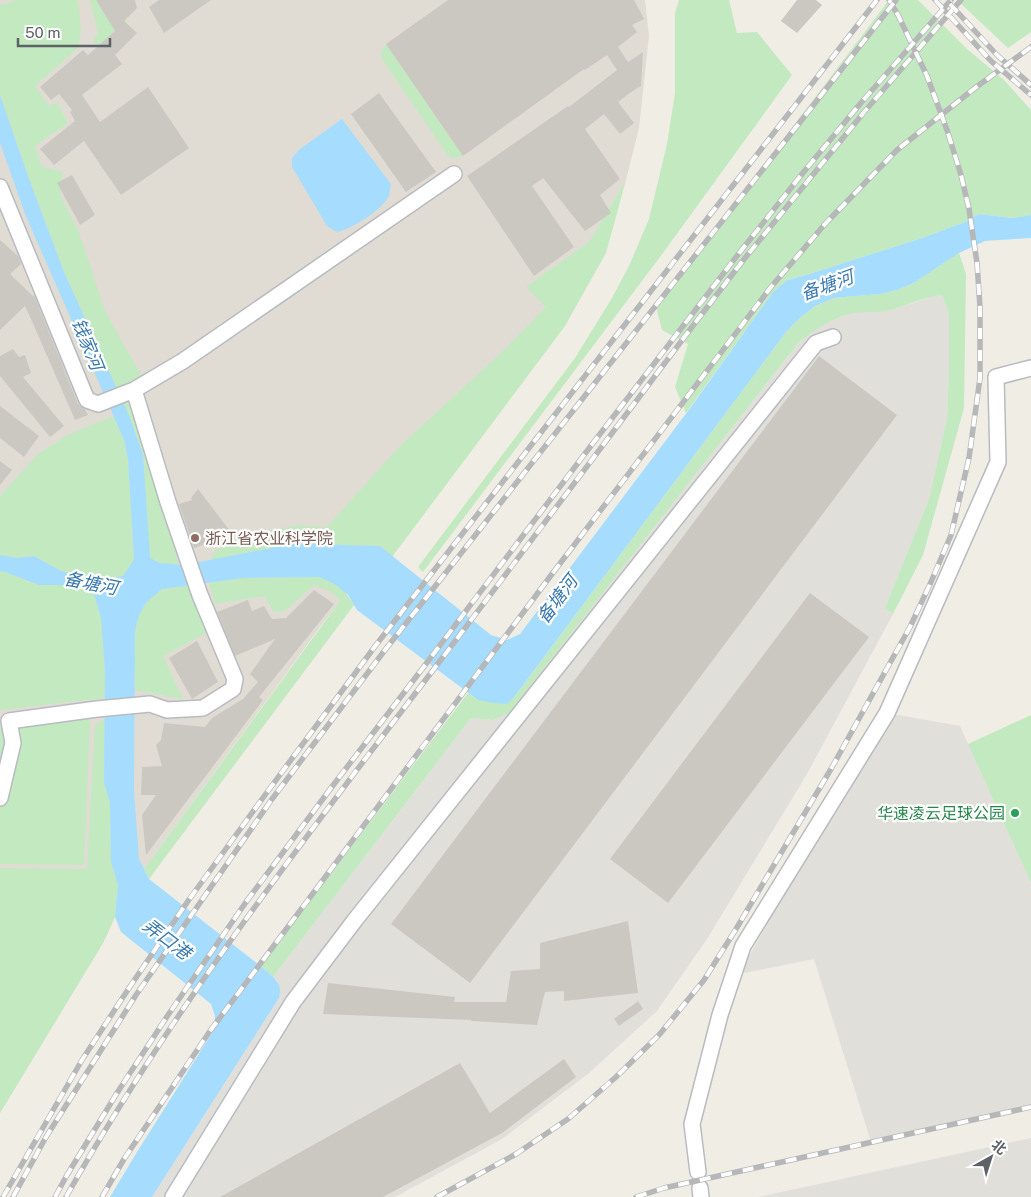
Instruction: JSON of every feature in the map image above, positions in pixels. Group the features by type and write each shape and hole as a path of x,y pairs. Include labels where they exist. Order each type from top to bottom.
{"street":[{"path":"0,187 87,400 98,404 134,390 183,361 454,174"},
{"path":"172,1197 293,1002 356,920 816,343 833,338"},
{"path":"698,1172 692,1124 720,1015 743,946 887,713 998,462 996,377 1031,368"},
{"path":"0,798 13,743 9,721 150,704 168,710 203,708 233,689 235,679 200,595 161,481 134,390"}],"shaded area":[{"name":"浙江省农业科学院","path":"0,0 645,0 649,36 639,128 626,180 595,232 554,311 439,475 320,627 144,869 115,917 103,943 0,1113"},
{"path":"942,295 949,313 947,418 929,499 885,608 893,614 807,774 707,939 657,1011 589,1073 502,1139 395,1197 152,1197 279,998 278,981 273,977 471,718 494,720 509,713 799,342 814,330 834,319 855,312 884,311"},
{"path":"887,713 960,726 1031,883 1031,1107 871,1142 814,959 739,974"},
{"path":"1031,1138 1031,1197 758,1197"}],"green space":[{"path":"16,0 78,0 81,31 78,48 35,86 48,105 58,103 68,123 35,146 42,167 61,171 64,184 60,195 79,232 105,311 142,377 117,389 64,272 0,95 0,4"},
{"path":"90,0 128,0 126,22 98,46 93,41 98,32"},
{"path":"679,0 729,0 737,33 757,32 792,75 663,253 423,572 418,567 575,358 612,298 629,266 649,219 667,144 675,93 675,13"},
{"path":"889,0 918,0 967,49 1003,79 1031,110 1031,215 1014,218 979,214 965,222 922,238 787,280 773,292 686,413 675,387 688,344 662,330 656,307"},
{"path":"957,0 1031,0 1031,32 1008,48"},
{"path":"386,44 463,156 453,158 448,156 382,59 381,52"},
{"path":"626,180 606,253 565,326 392,557 380,546 343,545 211,560 215,551 240,537 297,525 327,527 399,447 499,355 546,307 526,287 589,242"},
{"path":"959,253 966,274 964,408 923,555 893,614 885,608 929,499 947,418 949,313 942,295 885,311 858,312 839,317 799,342 509,713 494,720 471,718 273,977 261,966 468,693 478,700 515,696 787,331 815,306 834,298 880,294 897,290 914,283"},
{"path":"145,395 165,468 156,479 179,565 160,563 149,558 143,454 123,403"},
{"path":"113,416 124,440 128,458 134,560 123,576 85,579 59,570 34,556 17,558 0,555 0,496 38,454 68,435"},
{"path":"0,571 39,585 73,585 93,591 101,618 105,698 0,710"},
{"path":"320,576 344,591 354,605 149,879 144,869 340,601 332,592 314,585 285,611 274,612 264,596 215,604 209,583 243,578"},
{"path":"189,585 206,633 163,656 183,699 135,690 135,631 139,615 146,603 162,589"},
{"name":"华速凌云足球公园","path":"1031,715 1031,883 968,744"},
{"path":"90,718 84,865 0,864 0,726 4,728"},
{"path":"105,719 104,782 110,803 111,862 118,885 115,917 103,943 0,1113 0,868 87,869 95,725"}],"water":[{"path":"0,95 64,272 128,413 143,454 150,558 160,563 183,565 303,542 380,546 491,635 507,640 520,634 691,407 773,292 787,280 922,238 965,222 979,214 1013,218 1031,215 1031,238 985,241 959,253 914,283 880,294 834,298 815,306 801,317 787,331 515,696 507,704 478,700 357,610 348,595 336,585 320,577 243,578 162,589 146,603 139,615 135,631 134,791 139,859 149,879 268,972 277,981 280,989 279,998 152,1197 110,1197 214,1030 215,1016 211,1004 121,932 115,917 118,885 111,862 110,803 104,782 105,672 101,618 93,591 73,585 39,585 0,571 0,555 17,558 34,556 59,570 85,579 114,578 123,576 134,560 128,459 124,440 25,214 0,143"},
{"path":"342,119 391,184 389,196 380,208 358,223 337,232 327,226 292,167 292,158 300,149"}],"building":[{"path":"96,0 135,0 137,8 124,21 137,33 115,55 122,64 82,95 100,122 148,87 189,148 121,195 84,141 54,165 40,149 75,121 70,112 72,110 59,94 51,100 40,87 83,50 88,55 115,31"},
{"path":"159,0 211,0 164,33 149,7"},
{"path":"448,0 634,0 644,19 632,25 637,32 618,47 628,62 643,52 641,86 618,102 634,123 620,134 604,114 585,129 620,179 600,195 611,213 585,231 543,178 532,186 574,247 534,276 467,176 569,107 617,70 607,55 584,69 463,156 386,44"},
{"path":"797,0 816,0 822,5 797,33 781,21"},
{"path":"379,93 436,172 406,192 351,114"},
{"path":"72,175 95,215 80,225 57,183"},
{"path":"0,240 18,256 21,264 10,274 34,295 78,404 85,409 88,415 75,420 25,306 0,330"},
{"path":"13,349 19,357 25,355 31,373 23,377 64,426 50,437 0,376 0,356"},
{"path":"819,356 897,415 470,983 391,924"},
{"path":"0,406 39,436 24,457 0,438"},
{"path":"0,461 12,470 0,485"},
{"path":"198,489 230,531 218,538 220,540 194,548 179,504 192,500 191,498"},
{"path":"314,590 334,604 259,697 263,700 146,855 142,815 156,795 141,795 142,767 162,766 156,745 161,740 164,723 205,727 212,718 243,699 258,682 250,674 275,639 235,656 217,612 248,600 252,611 264,606 272,619 286,618"},
{"path":"810,593 869,637 668,903 610,859"},
{"path":"197,641 218,682 192,699 169,658"},
{"path":"628,921 638,993 564,1001 564,991 545,992 537,1025 471,1020 323,1014 328,983 455,997 454,1002 506,1002 511,971 540,969 540,943"},
{"path":"638,1001 643,1009 619,1026 614,1019"},
{"path":"564,1059 576,1077 502,1133 383,1197 220,1197 460,1063 490,1113"}],"railway":[{"path":"3,1197 82,1060 188,901 265,795 376,645 877,0"},
{"path":"437,1197 516,1154 568,1119 616,1077 659,1035 704,980 831,769 910,627 951,535 969,458 980,378 980,307 977,263 969,209 947,130 927,76 889,0"},
{"path":"13,1197 46,1137 136,995 272,799 385,650 896,0"},
{"path":"935,0 991,61 1031,95"},
{"path":"55,1197 117,1093 168,1015 246,902 331,788 740,252 860,104 951,0"},
{"path":"66,1197 106,1129 191,997 329,807 745,258 865,111 961,0"},
{"path":"950,4 997,55 1031,85"},
{"path":"102,1197 124,1159 210,1031 552,574 771,287 825,224 897,150 975,88 1031,47"},
{"path":"636,1197 664,1188 1031,1107"}],"place":[{"name":"浙江省农业科学院","path":"195,538"},
{"name":"华速凌云足球公园","path":"1015,813"}],"water label":[{"name":"备塘河","path":"827,285"},
{"name":"钱家河","path":"88,344"},
{"name":"备塘河","path":"91,583"},
{"name":"备塘河","path":"557,599"},
{"name":"弄口港","path":"167,939"}]}
